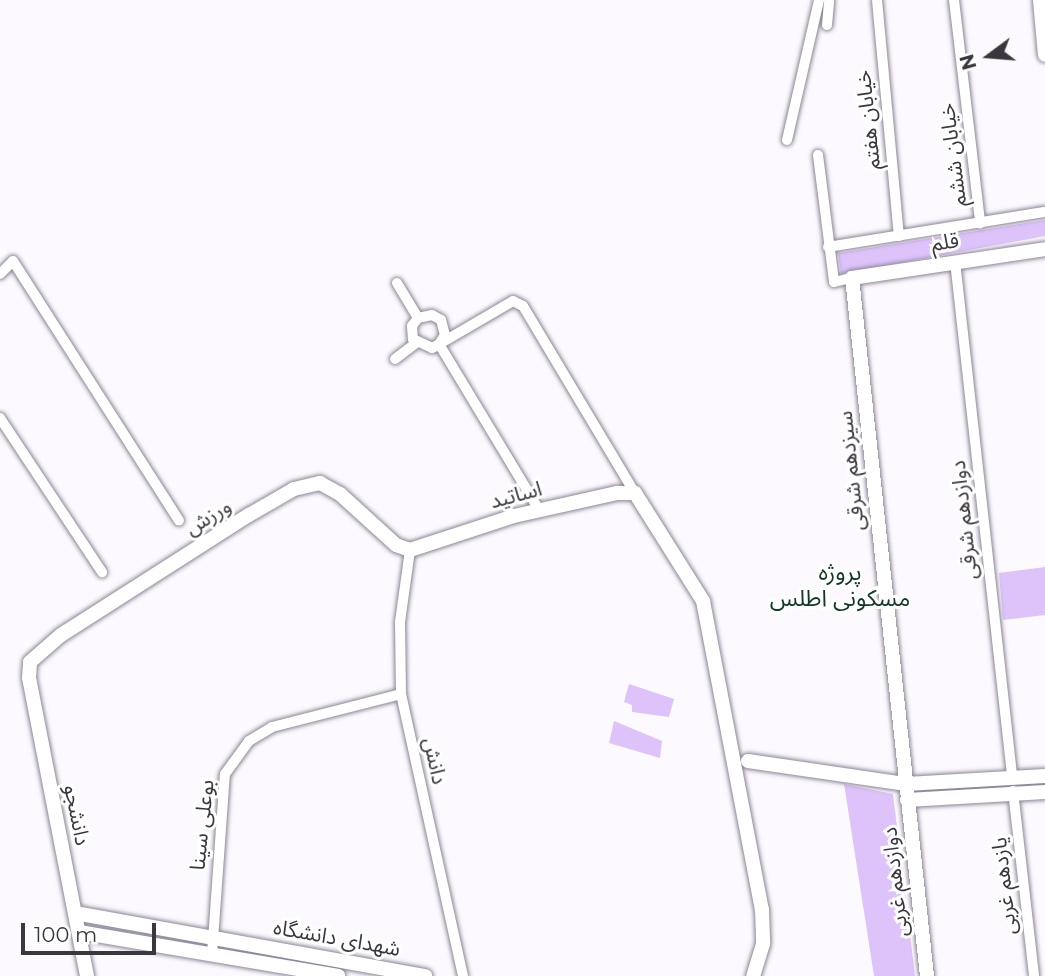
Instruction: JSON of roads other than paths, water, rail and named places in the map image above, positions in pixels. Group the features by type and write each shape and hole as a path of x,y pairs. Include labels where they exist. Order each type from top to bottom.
{"street":[{"path":"787,140 818,0"},
{"path":"827,25 829,0"},
{"name":"خیابان هفتم","path":"877,0 899,236"},
{"name":"خیابان ششم","path":"954,0 981,223"},
{"path":"1040,0 1045,55"},
{"path":"818,155 834,282 852,278"},
{"path":"828,247 1045,212"},
{"name":"قلم","path":"852,278 1045,249"},
{"path":"0,264 13,261"},
{"path":"0,274 13,261"},
{"path":"13,261 179,521"},
{"name":"دوازدهم شرقی","path":"956,261 1012,775"},
{"name":"سیزدهم شرقی","path":"852,278 906,784"},
{"path":"397,283 418,318"},
{"path":"439,344 445,335 441,320 427,314 418,318 411,330 416,343 428,348 439,344 513,301 523,306 703,601 762,909 763,944 753,976"},
{"path":"395,359 416,343"},
{"path":"439,344 539,510"},
{"path":"0,418 102,572"},
{"name":"ورزش","path":"30,662 61,635 295,489 320,483 340,494 396,545 410,550"},
{"name":"اساتید","path":"410,550 539,510 635,493"},
{"name":"دانش","path":"410,550 400,622 401,694 463,976"},
{"name":"دانشجو","path":"30,662 29,678 87,976"},
{"name":"بوعلی سینا","path":"212,954 225,774 249,741 272,727 401,694"},
{"path":"748,761 906,784 1012,775 1045,776"},
{"name":"دوازدهم غربی","path":"906,784 927,976"},
{"path":"907,800 1013,791 1045,792"},
{"name":"یازدهم غربی","path":"1013,791 1034,976"},
{"name":"شهدای دانشگاه","path":"75,914 212,937 385,972 425,976"},
{"name":"شهدای دانشگاه","path":"79,932 338,976"}],"district":[{"name":"پروژه مسکونی اطلس","path":"840,585"}]}
